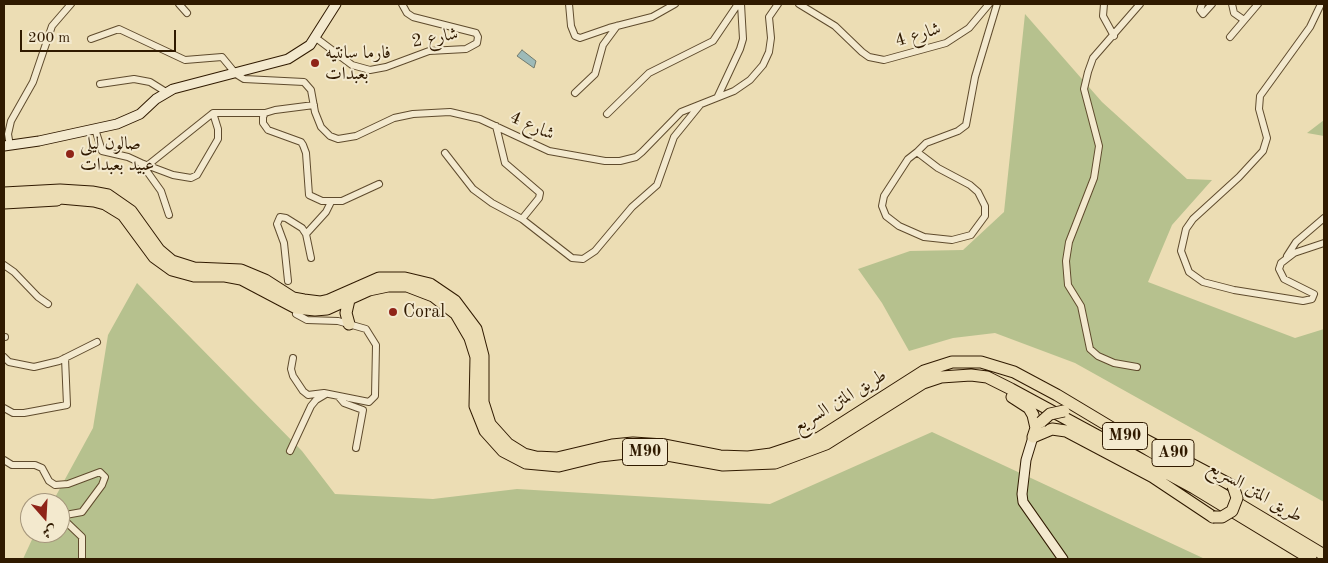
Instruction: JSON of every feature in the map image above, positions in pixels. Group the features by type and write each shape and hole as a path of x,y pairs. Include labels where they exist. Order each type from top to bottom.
{"highway":[{"path":"4,186 44,186 63,194"},
{"name":"M90","path":"4,193 63,194"},
{"name":"طريق المتن السريع","path":"63,194 100,193 120,202 139,221 159,250 172,261 194,268 241,270 265,280 293,298 320,302 379,278 405,278 430,284 455,301 476,330 483,356 482,402 490,424 508,444 524,454 536,458 557,458 612,445 633,443 664,445 720,456 748,457 771,454 819,438 924,372 962,361 989,363 1014,372 1110,426 1324,555"},
{"path":"4,203 63,194"},
{"name":"M90","path":"4,198 63,194"},
{"name":"طريق المتن السريع","path":"63,194 94,201 116,210 131,223 154,257 172,270 183,274 241,279 290,306 308,310 327,309 369,290 401,286 427,292 444,304 464,325 474,349 476,367 475,406 485,431 502,451 520,461 540,466 559,466 600,456 635,452 667,455 723,465 775,463 826,444 900,396 936,378 972,375 998,382 1194,488 1311,559"},
{"path":"349,324 346,313 350,300"},
{"path":"936,378 978,382 1008,394 1029,408 1037,429 1060,429 1153,477"},
{"name":"A90","path":"1037,429 1050,414 1064,411 1157,462 1166,466 1176,467"},
{"name":"A90","path":"1110,426 1137,435 1233,486 1237,498 1232,511 1222,517 1213,517 1153,477"},
{"name":"A90","path":"1153,477 1162,477 1188,488 1194,488"}],"main road":[{"path":"7,146 95,129 134,118 166,92 296,56 316,38 336,4"},
{"path":"1037,429 1026,460 1022,494 1023,502 1063,559"}],"street":[{"path":"7,146 11,121 34,82 52,26 71,4"},
{"path":"179,4 187,13"},
{"name":"شارع 2","path":"316,38 352,65 370,70 386,67 429,51 466,48 477,43 478,37 476,33 413,17 407,13 402,4"},
{"path":"569,4 569,22 578,38 652,18 675,4"},
{"path":"718,96 743,39 740,4"},
{"path":"607,114 649,73 713,41 740,4"},
{"name":"شارع 4","path":"236,74 251,80 307,83 314,98 314,105 322,127 330,136 338,139 356,136 394,118 413,114 460,113 496,126 549,151 573,157 620,161 636,157 681,112 743,85 763,65 771,46 770,17 778,4"},
{"name":"شارع 4","path":"799,4 835,26 869,57 884,60 946,43 969,28 989,4"},
{"path":"917,152 938,168 970,185 978,192 984,206 985,216 971,235 952,240 924,237 899,226 886,216 882,202 908,159 926,143 958,131 966,124 974,77 997,4"},
{"path":"1104,4 1103,16 1114,36"},
{"path":"1137,367 1114,363 1098,356 1090,349 1081,306 1068,285 1066,261 1069,242 1094,178 1099,146 1084,89 1088,72 1093,58 1140,4"},
{"path":"1202,4 1200,10 1203,14 1212,4"},
{"path":"1232,4 1234,13 1244,20"},
{"path":"1230,37 1258,4"},
{"path":"1321,4 1310,27 1260,96 1258,102 1267,138 1262,151 1239,177 1190,223 1184,236 1182,251 1189,272 1203,282 1257,294 1303,300 1312,299 1314,294 1289,282 1280,275 1281,263 1296,242 1324,218"},
{"path":"576,93 595,74 602,46 618,26"},
{"path":"91,38 119,29 185,60 222,57 236,74"},
{"path":"100,84 121,80 142,80 166,92"},
{"path":"445,153 473,189 492,203 522,219 577,260 586,258 632,206 657,185 674,137 700,104"},
{"path":"148,165 213,113 265,113 314,105"},
{"path":"141,164 173,175 191,178 197,176 218,139 218,129 213,113"},
{"path":"265,113 263,123 268,130 301,142 303,145 306,153 309,195 316,200 332,202 353,198 379,184"},
{"path":"496,126 505,163 540,193 539,198 522,219"},
{"path":"95,129 102,151 128,156 141,164 161,191 169,215"},
{"path":"306,234 326,212 332,202"},
{"path":"288,281 284,243 277,220 280,217 286,218 302,228 306,234 311,258"},
{"path":"1287,257 1324,243"},
{"path":"4,265 48,304"},
{"path":"294,358 292,372 302,391 308,395 327,394 369,402 376,394 374,359 376,345 366,329 331,320 306,320 296,314"},
{"path":"4,357 9,362 34,367 65,358 97,342"},
{"path":"4,408 13,413 24,413 67,405 65,358"},
{"path":"290,451 311,406 316,400 327,394"},
{"path":"338,396 344,403 363,410 356,448"},
{"path":"4,460 12,465 35,465 42,468 49,481 55,485 68,484 100,472 104,477 102,485 82,512 70,514"},
{"path":"70,526 82,537 82,559"}],"green space":[{"path":"1025,14 1102,102 1187,179 1212,180 1172,225 1148,282 1295,338 1324,329 1324,502 1075,363 995,333 953,338 909,351 882,303 858,269 910,251 963,250 1004,212"},
{"path":"1324,120 1324,136 1307,133"},
{"path":"137,283 302,451 335,494 433,499 517,489 770,504 932,432 1205,559 23,559 30,543 70,543 70,493 57,493 93,428 108,335"}],"water":[{"path":"522,50 536,61 534,68 517,56"}],"place":[{"name":"فارما سانتيه بعبدات","path":"315,63"},
{"name":"صالون ليلى عبيد بعبدات","path":"70,154"},
{"name":"Coral","path":"393,312"}]}
